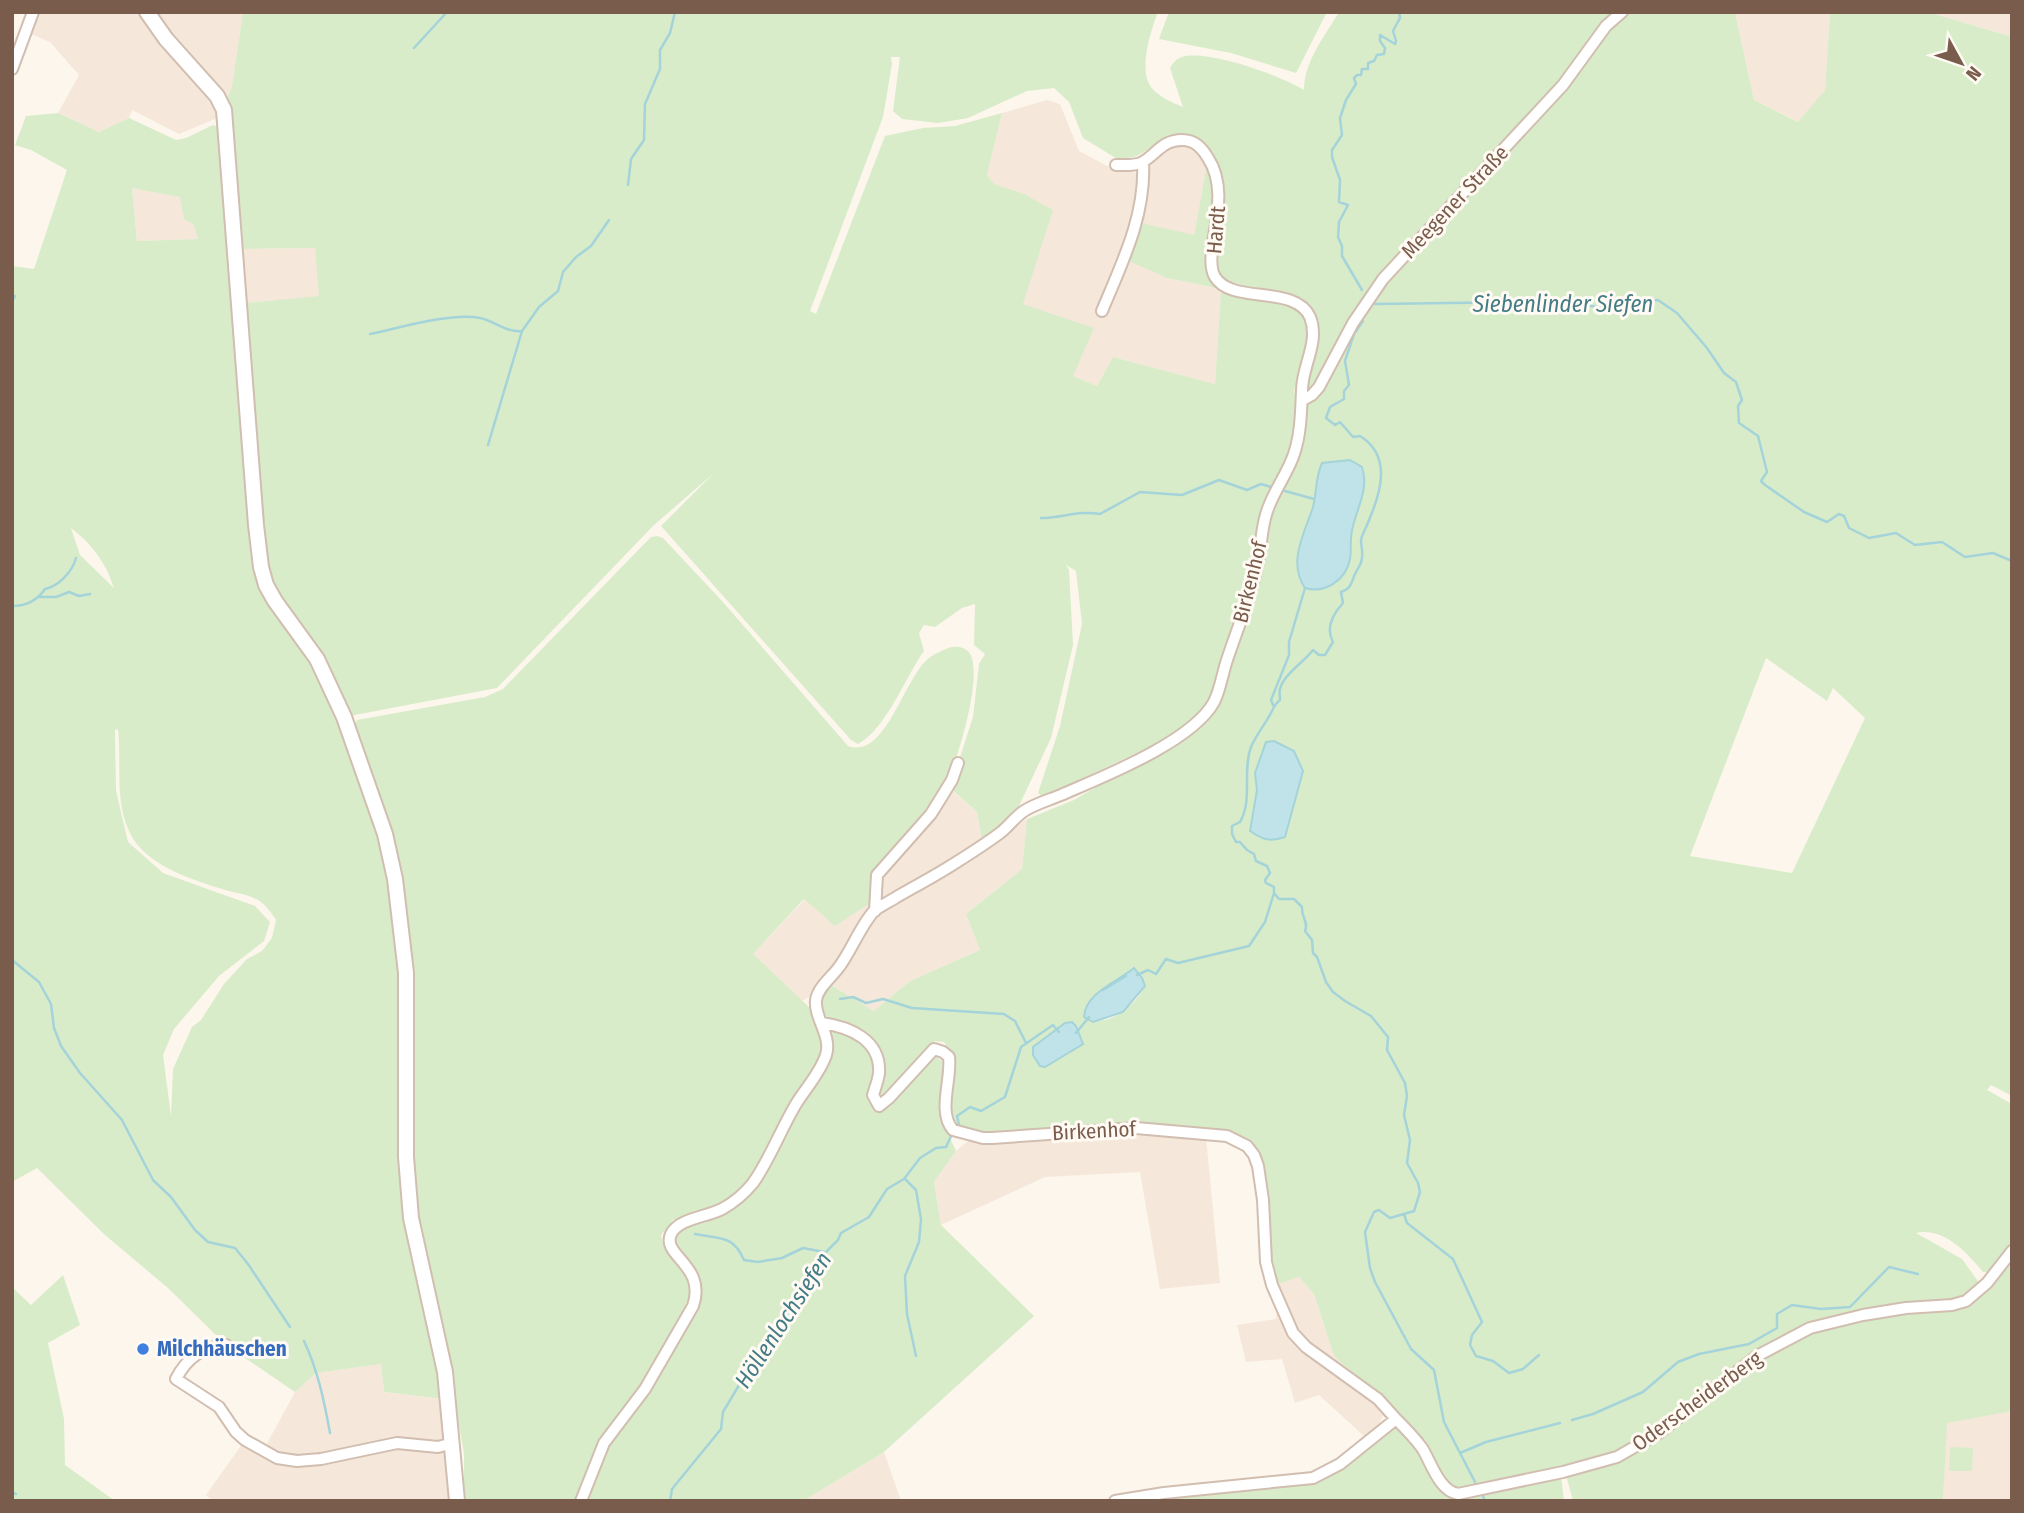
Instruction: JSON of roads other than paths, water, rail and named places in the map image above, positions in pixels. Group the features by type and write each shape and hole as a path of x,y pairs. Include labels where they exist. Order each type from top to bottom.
{"street":[{"path":"12,69 33,12"},
{"path":"147,12 166,39 221,103 225,118 261,567 275,601 317,659 344,717 373,798 396,879 406,972 406,1157 411,1218 445,1372 457,1501"},
{"name":"Meegener Straße","path":"1303,400 1319,387 1353,323 1383,278 1563,85 1606,26 1622,12"},
{"name":"Hardt","path":"1116,165 1143,162 1158,147 1180,140 1196,143 1208,157 1219,184 1212,270 1219,281 1228,287 1281,298 1303,308 1310,317 1312,342 1301,387 1303,400"},
{"path":"1102,311 1133,239 1144,178 1143,162"},
{"name":"Birkenhof","path":"581,1501 604,1443 645,1390 696,1297 694,1276 673,1252 670,1236 674,1229 683,1223 722,1209 753,1183 825,1058 828,1046 815,1004 818,994 840,966 875,911 1002,832 1024,812 1150,753 1184,732 1205,715 1213,703 1254,583 1264,517 1292,458 1299,435 1303,400"},
{"name":"Birkenhof","path":"875,911 877,875 931,814 952,780 958,763"},
{"name":"Birkenhof","path":"822,1023 848,1028 871,1045 877,1053 879,1077 873,1095 879,1106 934,1049 943,1052 949,1057 946,1117 953,1130 992,1138 1136,1128 1227,1136 1247,1146 1258,1166 1263,1200 1266,1262 1272,1285 1290,1327 1306,1347 1358,1384"},
{"name":"Oderscheiderberg","path":"1358,1384 1378,1399 1421,1447 1450,1497 1617,1457 1659,1433 1757,1356 1810,1328 1863,1315 1966,1301 1987,1283 2012,1251"},
{"path":"226,1345 194,1355 181,1368 176,1379 219,1407 236,1432 245,1440 277,1458 297,1461 321,1459 397,1443 438,1447 453,1443"},
{"path":"1115,1501 1164,1493 1313,1478 1340,1464 1396,1419"}],"water":[{"path":"1350,460 1362,467 1364,482 1352,531 1348,567 1334,584 1320,589 1305,588 1298,568 1299,547 1313,507 1322,463"},
{"path":"1274,741 1294,751 1303,771 1285,837 1271,840 1250,831 1257,790 1255,773 1266,742"},
{"path":"1134,968 1145,986 1123,1012 1093,1022 1084,1017 1090,1001 1096,995"},
{"path":"1072,1022 1083,1044 1045,1067 1040,1066 1033,1055 1033,1047 1065,1023"}],"waterway":[{"path":"414,48 447,12"},
{"path":"628,185 631,159 644,140 645,104 660,69 660,50 670,33 675,12"},
{"path":"1362,290 1342,256 1338,237 1339,222 1348,205 1339,202 1340,180 1332,150 1342,135 1340,118 1346,100 1356,84 1354,78 1361,75 1362,69 1368,69 1368,63 1374,61 1377,55 1384,54 1385,48 1380,41 1380,35 1395,44 1393,31 1400,18 1399,12"},
{"path":"488,445 522,331 539,307 558,291 563,272 576,257 591,246 609,220"},
{"path":"12,301 15,296"},
{"name":"Siebenlinder Siefen","path":"1375,304 1534,302 1602,307 1658,300 1677,313 1724,373 1736,382 1742,400 1738,406 1739,423 1758,436 1767,472 1761,481 1765,485 1804,512 1827,522 1839,514 1844,516 1849,528 1869,538 1896,533 1915,545 1942,542 1965,557 1993,553 2012,561"},
{"path":"370,334 455,317 480,318 511,330 522,331"},
{"path":"1363,321 1354,334 1345,361 1349,385 1344,391 1344,399 1330,407 1326,418 1335,425 1340,422 1353,437 1360,436 1370,444 1380,464 1380,486 1361,540 1361,561 1350,586 1341,592 1343,603 1333,616 1330,626 1333,642 1325,655 1319,655 1313,650 1285,679 1280,689 1280,700 1253,743 1248,756 1244,813 1240,822 1232,826 1232,834 1236,842 1240,842 1254,854 1256,861 1267,866 1270,873 1266,883 1274,887 1274,893 1279,899 1294,899 1302,907 1305,931 1312,940 1313,953 1333,992 1371,1016 1388,1037 1387,1050 1405,1083 1407,1096 1404,1115 1410,1140 1407,1163 1420,1192 1414,1211 1390,1218 1379,1210 1374,1212 1365,1232 1370,1268 1411,1349 1434,1370 1444,1422 1475,1482"},
{"path":"1041,518 1100,514 1140,492 1182,495 1219,480 1247,490 1261,484 1271,487"},
{"path":"1285,491 1314,499"},
{"path":"12,606 31,602 45,589 60,582 76,558"},
{"path":"1273,705 1271,700 1289,655 1289,642 1305,588"},
{"path":"40,597 56,597 69,592 79,596 90,594"},
{"name":"Höllenlochsiefen","path":"1137,975 1148,970 1156,974 1166,959 1178,963 1249,946 1265,922 1274,893"},
{"path":"12,960 39,982 51,1004 54,1028 61,1046 80,1073 122,1120 153,1180 171,1197 195,1230 208,1242 235,1248 290,1327"},
{"name":"Höllenlochsiefen","path":"1103,990 1126,976"},
{"path":"840,999 853,997 866,1003 883,999 912,1008 1004,1014 1015,1021 1026,1043"},
{"name":"Höllenlochsiefen","path":"1076,1033 1089,1017"},
{"name":"Höllenlochsiefen","path":"959,1125 957,1116 970,1107 981,1111 1005,1097 1021,1047 1053,1025 1059,1032"},
{"name":"Höllenlochsiefen","path":"670,1501 672,1489 721,1429 723,1412 751,1365 762,1356 764,1341 795,1305 802,1287 825,1253 841,1233 869,1217 887,1189 904,1179 920,1158 936,1148 946,1147 952,1134"},
{"path":"905,1179 916,1190 921,1219 919,1242 905,1276 907,1314 916,1356"},
{"path":"1404,1214 1407,1223 1453,1259 1482,1322 1472,1335 1470,1345 1476,1356 1493,1361 1509,1373 1523,1369 1539,1355"},
{"path":"695,1234 731,1242 744,1260 758,1262 782,1258 803,1248 824,1252"},
{"path":"1572,1420 1593,1414 1643,1392 1678,1362 1699,1354 1749,1344 1777,1328 1777,1314 1792,1305 1821,1309 1850,1307 1889,1267 1918,1274"},
{"path":"304,1341 320,1386 330,1433"},
{"path":"1460,1453 1486,1442 1560,1423"},
{"path":"12,1492 16,1494"},
{"path":"1482,1494 1485,1501"}],"place":[{"name":"Milchhäuschen","path":"143,1349"}]}
